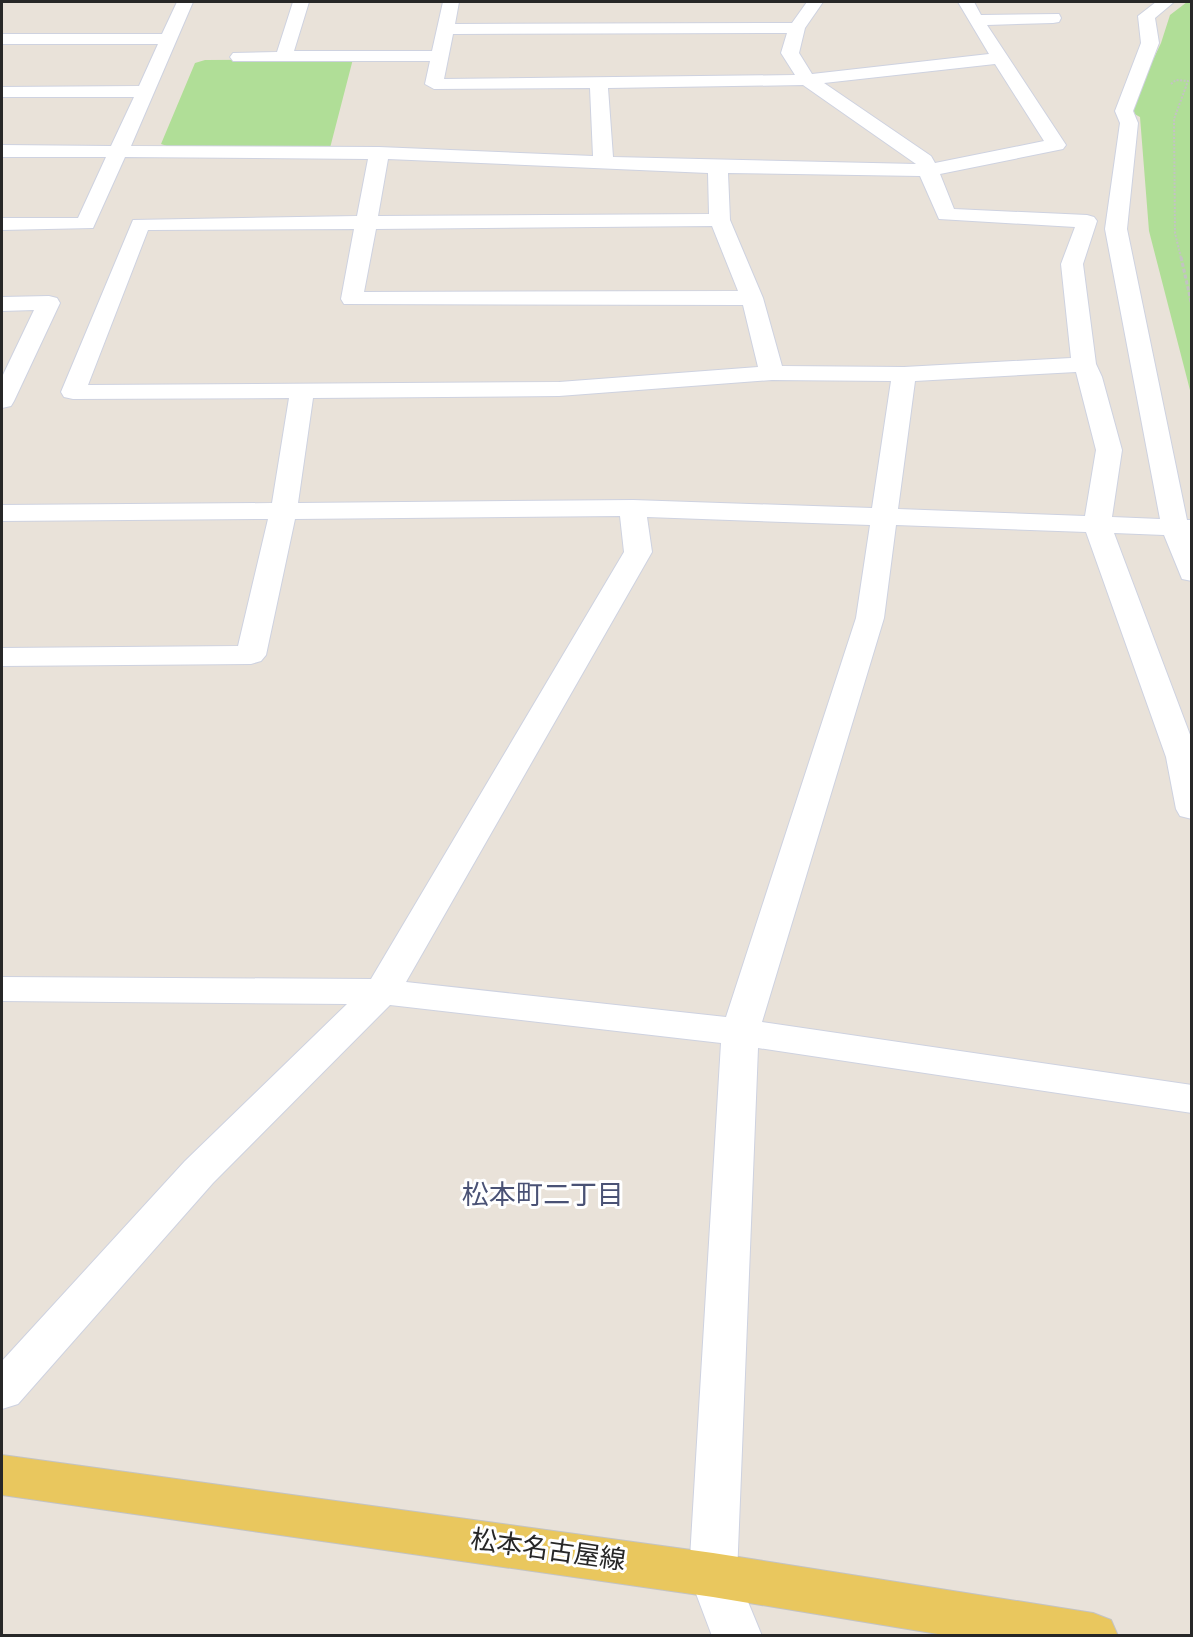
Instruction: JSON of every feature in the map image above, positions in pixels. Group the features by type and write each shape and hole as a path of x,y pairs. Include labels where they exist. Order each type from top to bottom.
{"main road":[{"name":"松本名古屋線","path":"2,1475 713,1575 1093,1635"}],"street":[{"path":"2,224 86,224 185,2"},
{"path":"284,56 301,2"},
{"path":"451,2 434,84 807,80 998,58"},
{"path":"815,2 797,28 790,53 807,80 924,160 930,170 946,215 1087,221 1072,264 1084,364 1108,450 1097,525 1182,757 1191,809"},
{"path":"2,151 379,153 718,167 930,170 1056,145 1041,115 998,58 966,2"},
{"path":"1166,2 1146,16 1150,43 1124,111 1129,123 1116,229 1191,573"},
{"path":"975,20 1053,18"},
{"path":"445,29 797,28"},
{"path":"2,39 168,39"},
{"path":"239,57 438,56"},
{"path":"599,83 603,161"},
{"path":"2,92 146,91"},
{"path":"379,153 352,299 752,298"},
{"path":"718,167 720,220 752,298 772,373"},
{"path":"720,220 140,224 73,392 559,388 772,373 904,374 1084,364"},
{"path":"2,304 49,303 3,395"},
{"path":"736,1635 713,1575 741,1032 870,618 882,518 904,374"},
{"path":"2,657 251,655 284,509 302,391"},
{"path":"2,513 633,508 1183,528"},
{"path":"2,1391 199,1172 382,992 638,552 633,508"},
{"path":"2,989 382,992 741,1032 1191,1099"}],"path":[{"path":"1129,123 1136,111 1176,81 1188,81 1174,119 1175,233 1191,306"}],"green space":[{"path":"1187,2 1191,2 1191,394 1149,231 1140,117 1129,111 1161,43 1170,15"},
{"path":"353,59 330,148 170,147 161,144 195,63 205,60"}],"district":[{"name":"松本町二丁目","path":"543,1196"}]}
